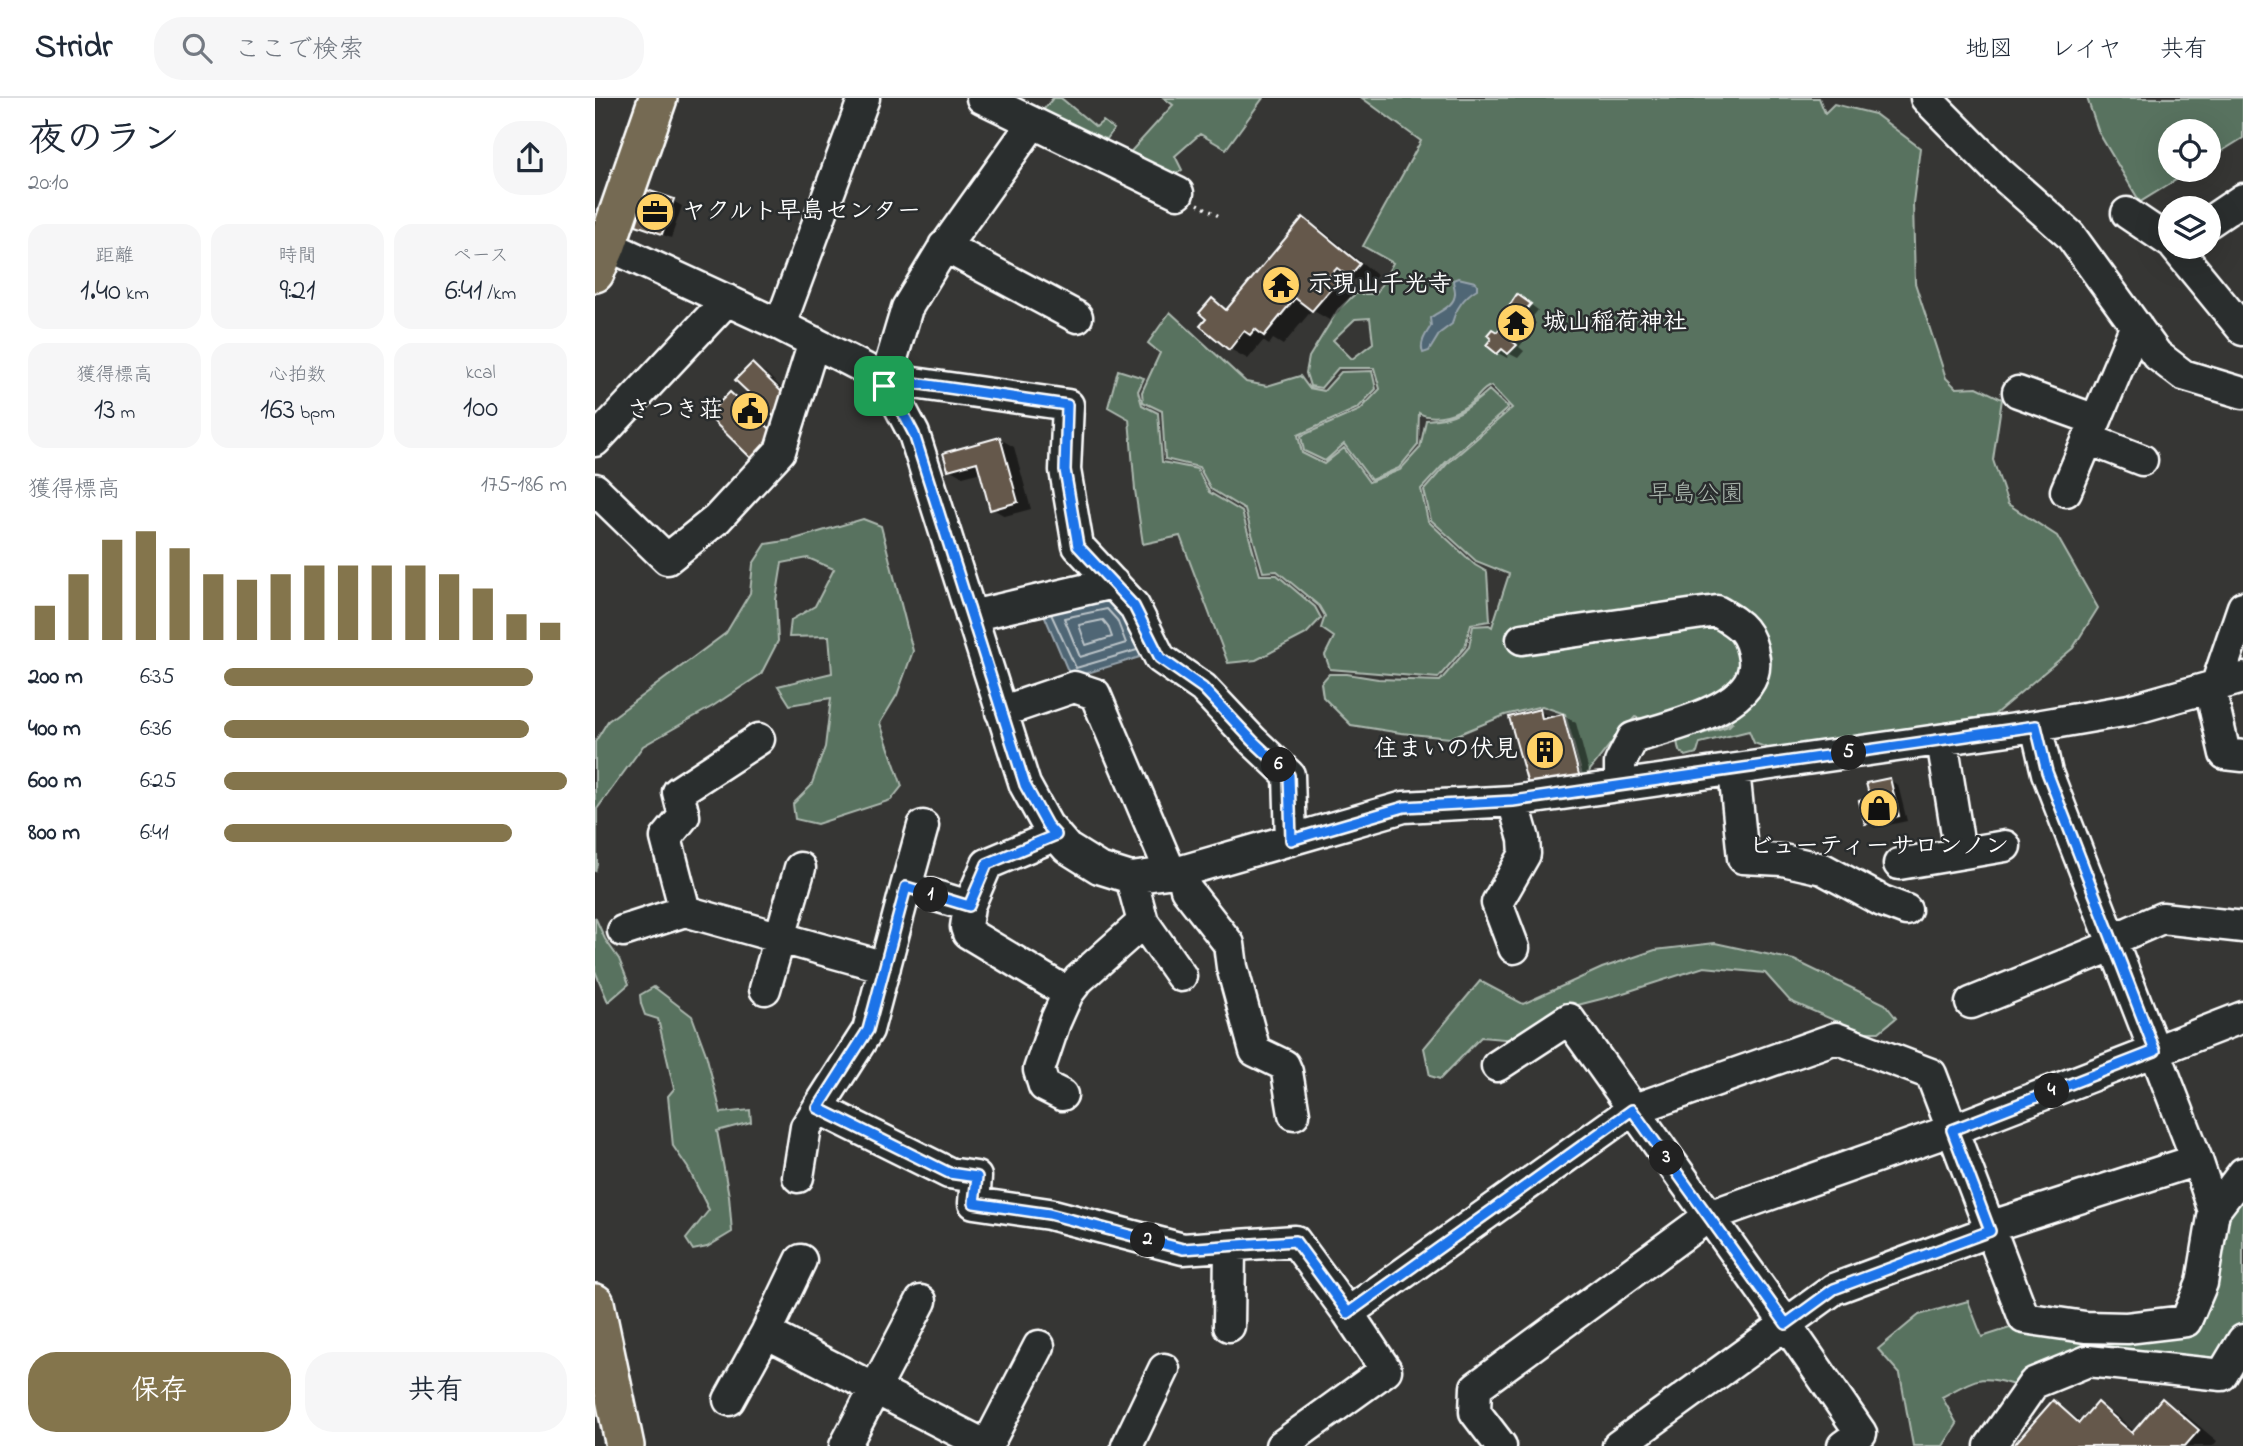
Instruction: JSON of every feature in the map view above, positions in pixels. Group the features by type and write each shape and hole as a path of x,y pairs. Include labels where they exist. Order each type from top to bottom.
{"main road":[{"path":"599,251 658,98"},
{"path":"595,1303 625,1446"},
{"path":"595,1421 600,1446"}],"street":[{"path":"780,325 864,98"},
{"path":"982,98 1178,193"},
{"path":"1926,98 1999,172 2070,235 2157,355 2183,375 2243,393"},
{"path":"885,382 907,308 944,246 1033,123"},
{"path":"2221,214 2243,199"},
{"path":"2127,213 2158,234"},
{"path":"944,246 1077,317"},
{"path":"599,251 727,300 868,370 885,382 914,434 1025,785 1047,825 1067,848 1099,868 1131,878 1176,872 1404,807 1513,801 1943,740 2129,710 2223,684"},
{"path":"2185,259 2242,328"},
{"path":"595,441 727,300"},
{"path":"2066,491 2136,326"},
{"path":"595,489 667,559 717,519 780,451 814,342"},
{"path":"885,382 1067,405 1065,470 1078,546 1134,606 1160,658 1203,688 1289,775 1291,840"},
{"path":"2018,392 2092,430 2142,460"},
{"path":"971,615 1113,583"},
{"path":"2243,607 2223,684 2225,754 2243,756"},
{"path":"1522,639 1717,611 1738,624 1752,640 1755,667 1747,688 1721,708 1633,738 1620,763 1620,785"},
{"path":"1001,712 1074,687 1094,694 1176,872 1229,944 1232,967 1255,1051 1284,1065 1294,1114"},
{"path":"2036,726 2047,772 2197,1160 2214,1211"},
{"path":"685,911 666,838 684,816 678,792 759,739"},
{"path":"1943,740 1960,853"},
{"path":"1734,770 1744,858 1783,860 1823,869 1906,911"},
{"path":"1513,801 1524,839 1525,854 1497,903 1514,948"},
{"path":"798,1177 806,1127 868,1030 923,826"},
{"path":"1056,835 987,864 969,906 966,927 968,933 1068,993"},
{"path":"1899,864 2005,846"},
{"path":"765,989 800,868"},
{"path":"1131,878 1143,922 1181,976"},
{"path":"906,887 969,906"},
{"path":"623,931 685,911 885,967"},
{"path":"1971,1003 2162,919 2243,927"},
{"path":"1062,1095 1044,1086 1039,1070 1068,993 1079,979 1143,922"},
{"path":"1501,1446 1475,1412 1476,1387 1710,1216 1952,1130 2243,1017"},
{"path":"1497,1066 1569,1019 1861,1433 1843,1446"},
{"path":"1348,1313 1632,1110 1836,1038 1931,1074 2024,1318 2127,1328 2186,1321 2202,1283 2214,1211 2243,1173"},
{"path":"818,1108 949,1173 977,1177 974,1203 1049,1214 1183,1249 1295,1241 1386,1370 1281,1446"},
{"path":"1618,1446 1834,1289 1989,1229 2197,1160"},
{"path":"1229,1326 1230,1246"},
{"path":"729,1400 766,1333 801,1260"},
{"path":"845,1446 921,1301"},
{"path":"766,1333 987,1446 1039,1346"},
{"path":"1990,1446 2034,1383 2088,1361 2222,1375 2243,1340"},
{"path":"1127,1446 1164,1369"}],"green space":[{"path":"1053,98 1061,98 1096,127 1103,121 1114,129 1107,139 1035,120"},
{"path":"1164,98 1263,98 1226,149 1200,134 1175,156 1182,170 1163,183 1124,159 1173,105"},
{"name":"早島公園","path":"1362,98 1819,98 1825,113 1834,104 1875,114 1920,148 1913,203 1915,283 1946,378 1956,388 1977,387 2002,399 1993,460 2008,504 2057,536 2098,608 2073,648 1994,715 1773,750 1754,743 1749,731 1700,743 1697,753 1686,756 1679,751 1677,741 1729,726 1733,722 1705,732 1635,717 1583,779 1565,714 1542,706 1505,715 1450,738 1351,725 1323,697 1321,683 1329,674 1440,681 1469,647 1473,626 1492,627 1509,574 1476,561 1431,520 1424,490 1447,464 1512,408 1491,386 1468,405 1454,412 1432,417 1419,413 1418,445 1399,468 1371,480 1344,444 1325,461 1304,451 1301,436 1360,410 1380,389 1374,368 1338,368 1321,388 1310,386 1306,373 1309,357 1338,310 1355,294 1376,294 1393,263 1363,246 1421,141","holes":["1370,318 1373,343 1352,359 1333,340 1355,319"]},
{"path":"2087,98 2243,98 2243,138 2221,152 2221,119 2158,119 2158,182 2172,182 2140,202 2099,133"},
{"path":"1170,312 1246,382 1267,386 1300,376 1309,388 1324,391 1341,372 1372,371 1376,389 1358,408 1298,435 1302,453 1324,464 1344,448 1369,482 1400,470 1420,448 1426,420 1445,418 1460,412 1489,390 1508,408 1446,462 1421,489 1428,521 1475,565 1487,572 1490,621 1471,624 1465,647 1438,678 1330,669 1325,655 1334,637 1321,628 1325,616 1319,606 1277,571 1263,572 1245,510 1211,489 1199,467 1165,459 1162,411 1143,402 1142,392 1160,353 1148,343"},
{"path":"1118,370 1144,378 1138,391 1142,405 1158,413 1162,462 1197,469 1209,492 1242,512 1260,575 1277,575 1315,607 1321,618 1306,634 1256,660 1228,663 1180,536 1143,544 1129,419 1108,407"},
{"path":"863,519 881,526 913,651 897,695 880,723 902,786 891,800 817,824 795,819 793,804 811,786 825,747 831,698 790,705 778,686 832,673 829,636 789,637 791,620 815,606 834,569 808,558 782,563 776,600 778,641 761,674 713,706 643,746 597,809 595,872 595,742 608,721 726,633 750,593 753,564 766,544 791,540"},
{"path":"595,917 605,939 619,959 629,984 608,1002 595,971"},
{"path":"1715,943 1794,960 1885,1004 1896,1018 1879,1032 1861,1032 1790,1001 1765,973 1704,967 1617,995 1562,1009 1515,1040 1481,1037 1440,1079 1430,1076 1424,1048 1480,981 1523,1004 1602,968 1655,950"},
{"path":"654,987 692,1016 706,1054 721,1113 750,1110 751,1122 717,1131 729,1196 732,1232 707,1247 693,1250 686,1239 709,1210 688,1168 673,1146 668,1096 674,1089 658,1019 645,1015 641,1004 640,995"},
{"path":"2243,1191 2243,1324 2218,1367 2088,1353 2020,1387 1987,1379 1972,1382 1942,1397 1957,1424 1943,1446 1913,1446 1900,1374 1878,1349 1919,1315 1968,1301 1982,1337 2019,1325 2189,1328 2225,1215"}],"water":[{"path":"1458,278 1475,282 1477,289 1461,303 1452,324 1440,333 1429,351 1423,353 1422,342 1431,326 1430,318 1453,301 1453,280"},
{"path":"1112,591 1150,654 1071,678 1040,605"}],"building":[{"path":"647,190 674,199 662,234 636,225"},
{"path":"1303,217 1360,264 1349,277 1337,268 1329,277 1336,283 1312,311 1295,298 1264,336 1255,329 1250,335 1244,331 1229,350 1200,326 1206,319 1199,313 1212,298 1226,310"},
{"name":"城山稲荷神社","path":"1517,294 1531,304 1523,313 1528,317 1520,328 1514,324 1510,332 1515,335 1512,341 1517,345 1508,354 1502,349 1497,354 1486,345 1491,339 1487,335 1492,329 1497,332 1502,325 1505,328 1509,322 1502,317"},
{"path":"752,363 791,401 774,417 762,406 755,414 776,435 752,459 707,415 730,392 745,406 754,398 735,380"},
{"path":"1000,437 1018,502 990,510 977,462 948,470 943,453"},
{"name":"住まいの伏見","path":"1540,709 1542,719 1563,714 1581,782 1529,788 1509,717"},
{"name":"ビューティーサロンノン","path":"1890,778 1899,816 1865,824 1859,801 1870,798 1866,783"},
{"path":"2162,1398 2199,1430 2185,1446 2013,1446 2053,1400 2079,1423 2097,1402 2132,1433"}],"place":[{"name":"ヤクルト早島センター","path":"655,212"},
{"name":"示現山千光寺","path":"1281,285"},
{"name":"城山稲荷神社","path":"1516,323"},
{"name":"さつき荘","path":"750,411"},
{"name":"住まいの伏見","path":"1545,750"},
{"name":"ビューティーサロンノン","path":"1879,808"}],"route":[{"path":"886,379 1067,405 1065,470 1078,546 1134,606 1160,658 1203,688 1289,775 1291,840 1404,807 1513,801 2036,726 2047,772 2155,1051 1952,1130 1990,1231 1834,1289 1786,1324 1632,1110 1348,1313 1295,1241 1183,1249 1049,1214 974,1203 977,1177 949,1173 818,1108 868,1030 906,887 969,906 987,864 1056,835 1047,825 1025,785 914,434 893,394 884,386 886,379"}]}
